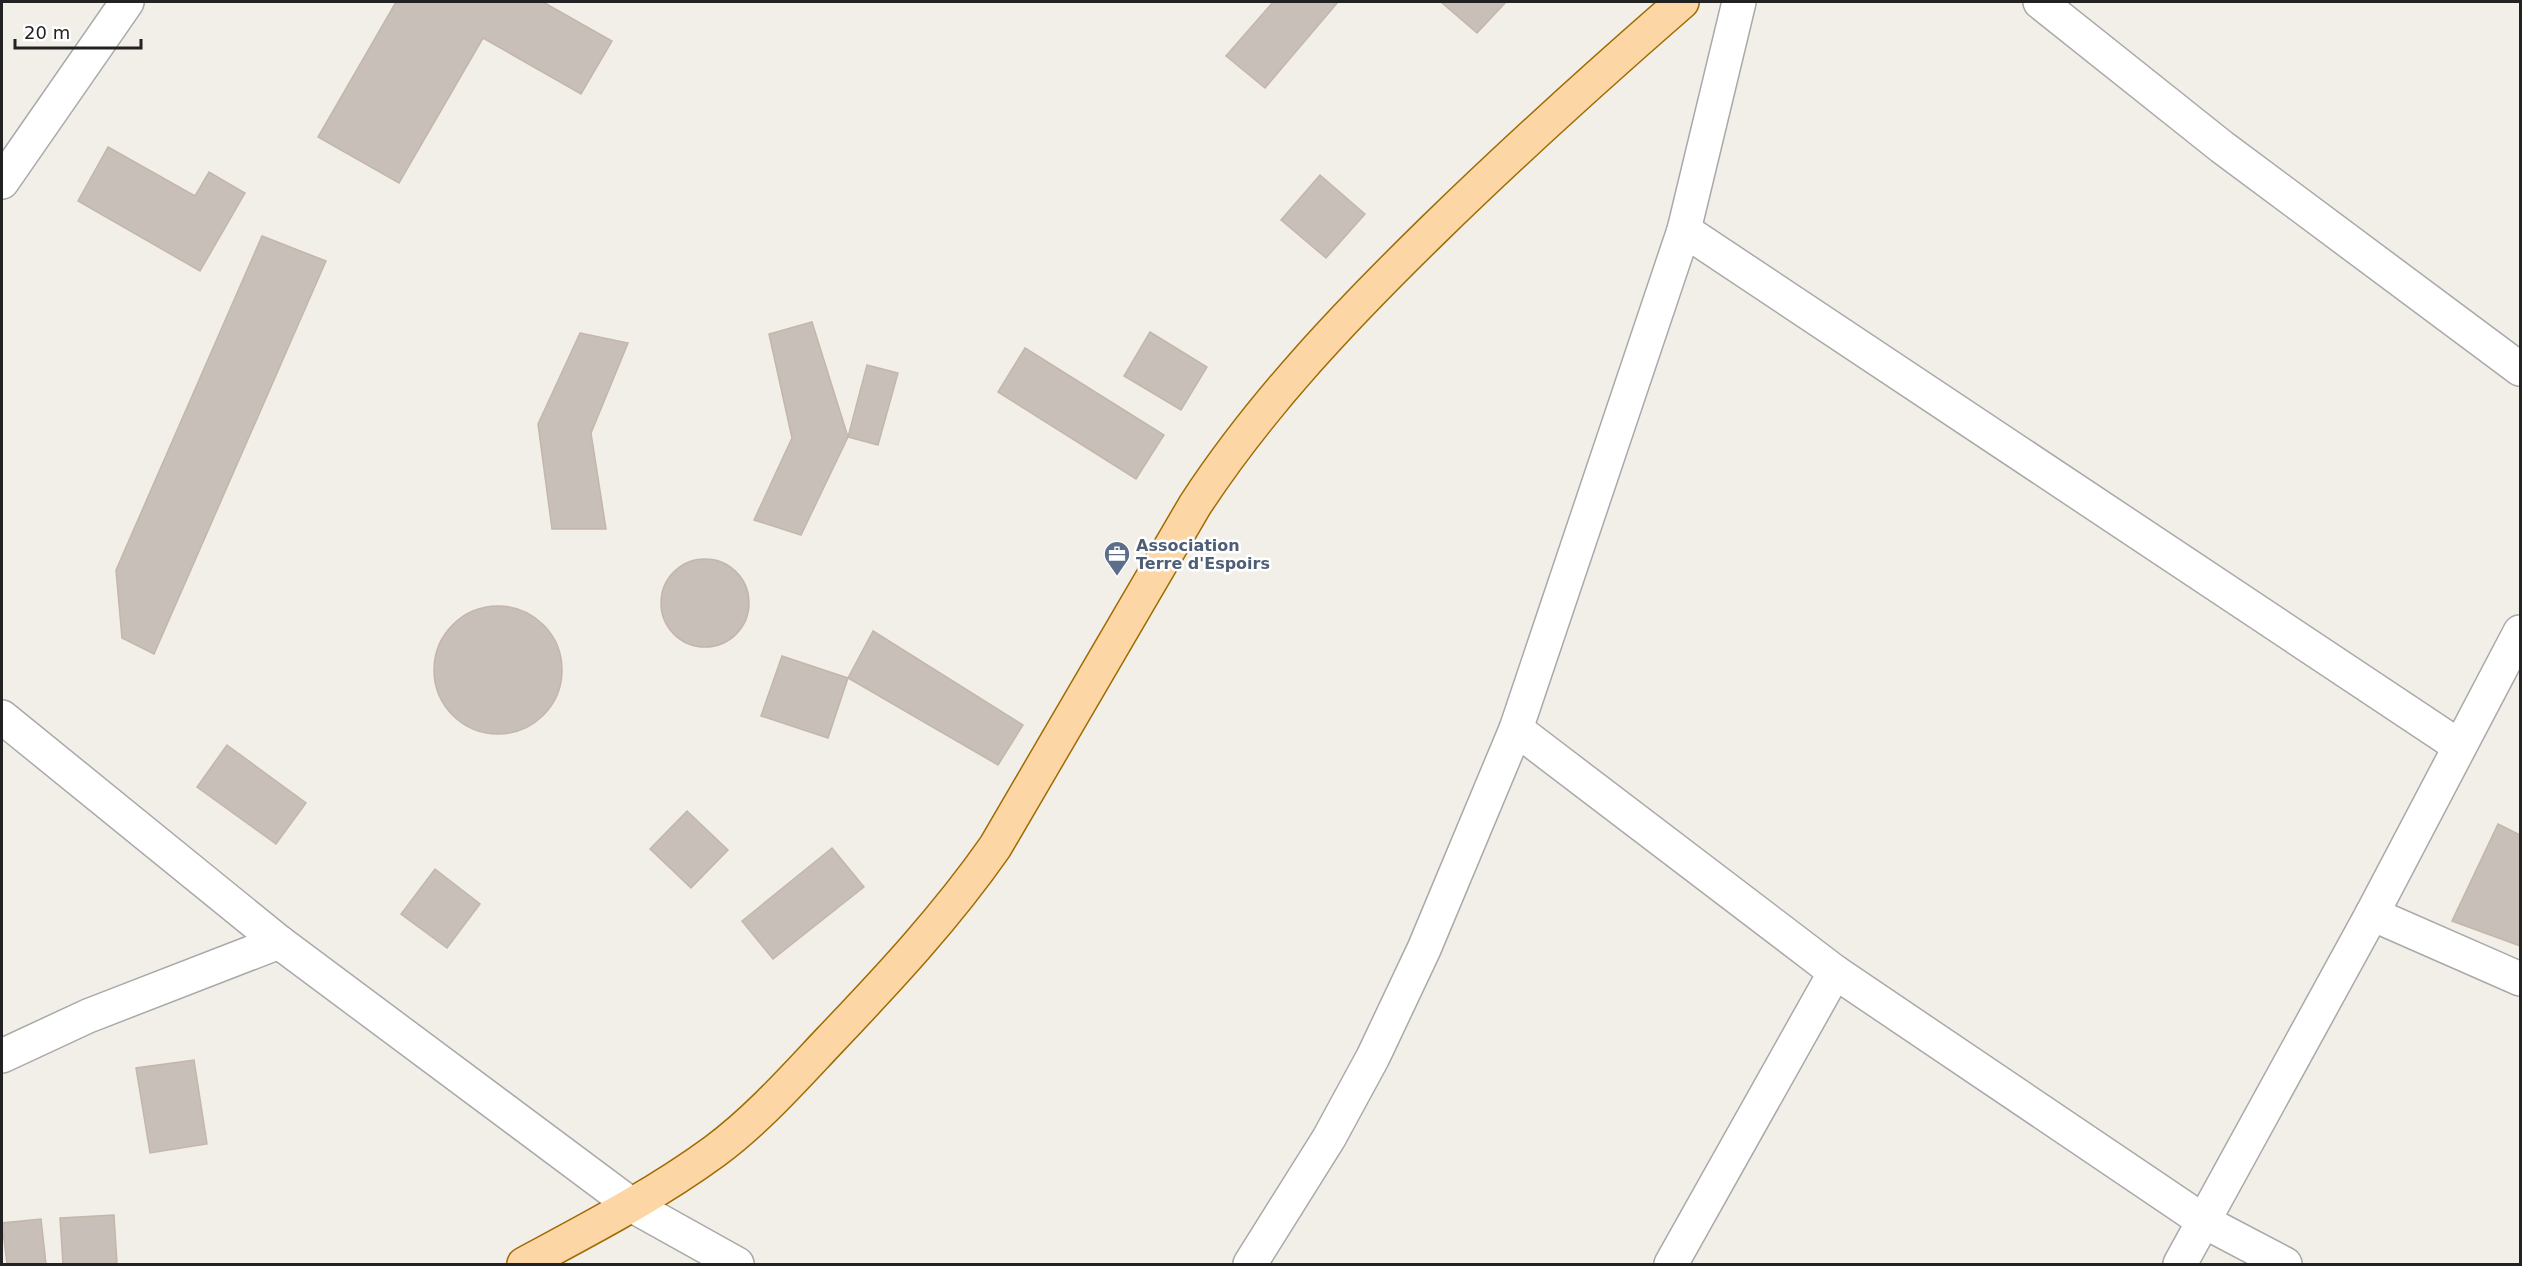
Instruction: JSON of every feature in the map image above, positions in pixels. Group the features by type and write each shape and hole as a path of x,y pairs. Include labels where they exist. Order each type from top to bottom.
{"main road":[{"path":"524,1264 633,1206 717,1149 755,1117 916,949 960,897 995,847 1195,505 1228,454 1307,361 1390,273 1490,175 1682,2"}],"street":[{"path":"2,180 127,2"},
{"path":"1250,1264 1329,1138 1373,1057 1424,949 1516,729 1684,230 1739,2"},
{"path":"2040,2 2222,147 2520,369"},
{"path":"1684,230 2459,746"},
{"path":"2180,1264 2372,914 2520,632"},
{"path":"2,717 279,942 633,1206 737,1264"},
{"path":"1516,729 1835,972 2205,1222 2285,1264"},
{"path":"2372,914 2520,979"},
{"path":"4,1050 279,942"},
{"path":"1671,1264 1835,972"}],"building":[{"path":"396,2 543,2 612,41 581,94 483,38 399,183 318,137"},
{"path":"1273,2 1338,2 1265,88 1226,56"},
{"path":"1441,2 1506,2 1477,33"},
{"path":"108,147 195,196 209,172 245,193 200,271 78,201"},
{"path":"1320,175 1365,214 1326,258 1281,220"},
{"path":"262,236 326,261 154,654 122,638 116,570"},
{"path":"812,322 848,437 801,535 754,520 792,438 769,334"},
{"path":"1150,332 1207,367 1181,410 1124,376"},
{"path":"580,333 628,343 591,433 606,529 552,529 538,424"},
{"path":"1025,348 1164,435 1136,479 998,392"},
{"path":"867,365 898,373 878,445 848,437"},
{"path":"705,559 722,563 736,572 745,586 749,603 745,620 736,634 722,643 705,647 688,643 674,634 665,620 661,603 665,586 674,572 688,563"},
{"path":"498,606 522,611 543,625 557,646 562,670 557,694 543,715 522,729 498,734 474,729 453,715 439,694 434,670 439,646 453,625 474,611"},
{"path":"873,631 1023,725 998,765 848,678"},
{"path":"782,656 848,678 828,738 761,716"},
{"path":"227,745 306,803 276,844 197,787"},
{"path":"687,811 728,850 691,888 650,849"},
{"path":"2498,824 2520,835 2520,946 2452,921"},
{"path":"832,848 864,887 773,959 742,921"},
{"path":"435,869 480,904 447,948 401,914"},
{"path":"194,1060 207,1144 150,1153 136,1068"},
{"path":"114,1215 117,1264 63,1264 60,1218"},
{"path":"41,1219 46,1264 7,1264 2,1223"}],"place":[{"name":"Association Terre d'Espoirs","path":"1117,577"}]}
